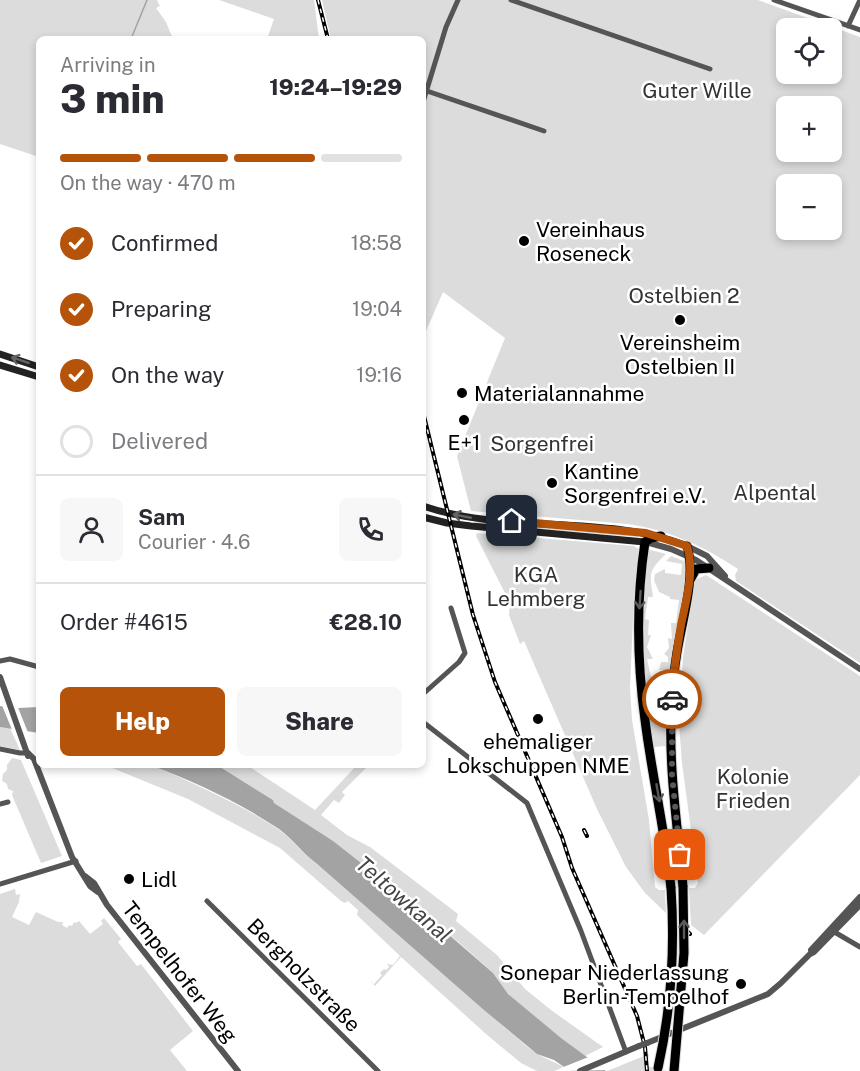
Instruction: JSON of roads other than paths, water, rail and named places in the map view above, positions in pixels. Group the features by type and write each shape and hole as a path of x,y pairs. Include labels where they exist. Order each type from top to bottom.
{"highway":[{"path":"658,1071 666,1026 673,918 668,852 645,721 639,657 640,598 645,542 661,536"},
{"path":"674,1071 684,953 683,887 672,775 671,716 675,660 689,582 690,557 687,546"},
{"path":"689,582 696,569 709,568"}],"main road":[{"path":"0,354 36,366"},
{"path":"0,365 36,376"},
{"path":"426,507 475,518 636,532 661,536 687,546"},
{"path":"426,517 461,525 645,542"}],"street":[{"path":"458,0 446,27 427,91 544,131"},
{"path":"511,0 710,69"},
{"path":"776,0 860,30"},
{"path":"848,26 860,0"},
{"path":"645,542 671,549 709,568 860,669"},
{"path":"687,546 712,560 729,582"},
{"path":"426,691 459,662 465,653 452,608"},
{"path":"0,661 16,660 36,666"},
{"name":"Tempelhofer Weg","path":"0,677 5,696 28,753 33,756 36,768"},
{"name":"Tempelhofer Weg","path":"0,688 5,696"},
{"path":"426,725 526,803 581,931 626,1052"},
{"path":"0,749 28,753"},
{"name":"Tempelhofer Weg","path":"36,768 67,842 74,851 76,861 85,876 92,881 98,892 238,1071"},
{"path":"0,804 8,802"},
{"path":"0,884 76,861"},
{"path":"832,930 860,897"},
{"name":"Bergholzstraße","path":"207,901 378,1071"},
{"path":"580,1071 768,993 860,905"},
{"path":"832,930 860,947"}],"water":[{"path":"0,706 36,707 36,733 0,727"},
{"name":"Teltowkanal","path":"158,768 222,768 333,841 417,907 493,973 508,994 561,1038 606,1071 570,1071 554,1060 537,1054 279,829 249,810"}],"waterway":[{"path":"132,36 147,0"}],"railway":[{"path":"318,0 327,36"},
{"path":"426,424 473,615 495,682 562,837 572,868 637,1016 645,1047 647,1071"},
{"path":"584,830 587,836"}],"place":[{"name":"Vereinhaus Roseneck","path":"524,241"},
{"name":"Vereinsheim Ostelbien II","path":"680,320"},
{"name":"Materialannahme","path":"462,393"},
{"name":"E+1","path":"464,420"},
{"name":"Kantine Sorgenfrei e.V.","path":"552,483"},
{"name":"ehemaliger Lokschuppen NME","path":"538,719"},
{"name":"Lidl","path":"129,879"},
{"name":"Sonepar Niederlassung Berlin-Tempelhof","path":"741,984"}],"park label":[{"name":"Guter Wille","path":"697,90"},
{"name":"Ostelbien 2","path":"684,295"},
{"name":"Sorgenfrei","path":"542,443"},
{"name":"Alpental","path":"775,492"},
{"name":"KGA Lehmberg","path":"536,586"},
{"name":"Kolonie Frieden","path":"753,788"}]}
